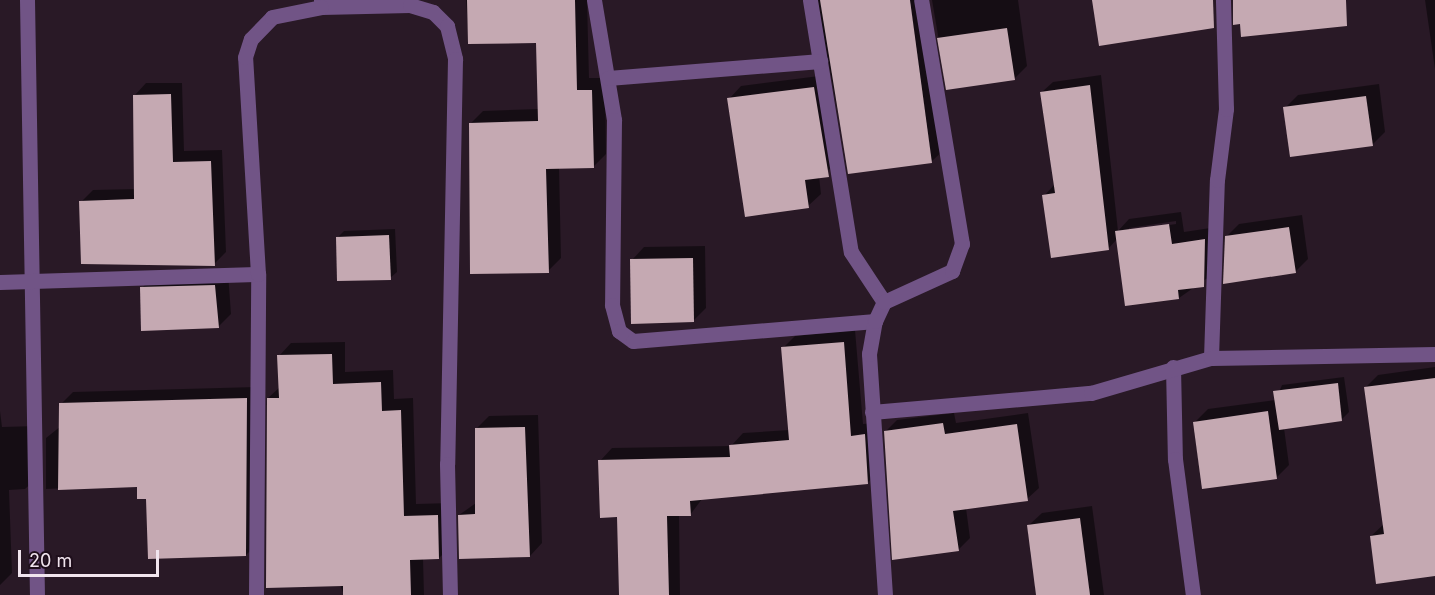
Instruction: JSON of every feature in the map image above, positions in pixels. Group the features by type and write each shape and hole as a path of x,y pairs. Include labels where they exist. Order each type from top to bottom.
{"street":[{"path":"27,0 35,281 37,595"},
{"path":"594,0 608,78 617,200 612,305 619,331 633,340 875,321"},
{"path":"810,0 851,252 884,302"},
{"path":"885,595 869,354 875,321 884,302 952,271 960,258 921,0"},
{"path":"1211,357 1217,180 1226,109 1223,0"},
{"path":"256,595 258,274 245,57 251,39 272,17 321,4 410,5 433,12 447,26 454,59 447,464 450,595"},
{"path":"608,78 820,61"},
{"path":"0,282 258,274"},
{"path":"872,412 1091,393 1211,357 1435,354"},
{"path":"1173,367 1175,459 1193,595"}],"building":[{"path":"467,0 575,0 577,90 592,90 594,168 546,169 549,273 470,274 469,123 538,121 536,43 468,44"},
{"path":"820,0 910,0 932,163 848,174"},
{"path":"1092,0 1213,0 1214,28 1099,46"},
{"path":"1233,0 1346,0 1347,26 1241,37 1240,24 1233,25"},
{"path":"1007,28 1015,80 946,90 937,38"},
{"path":"1090,85 1109,250 1051,258 1042,195 1055,193 1040,92"},
{"path":"814,87 829,177 805,180 809,208 745,217 727,98"},
{"path":"171,94 173,162 211,161 215,266 81,264 79,201 134,199 133,95"},
{"path":"1366,96 1373,146 1290,157 1283,107"},
{"path":"1169,224 1172,244 1205,239 1204,287 1178,290 1179,299 1125,306 1115,231"},
{"path":"1289,227 1296,273 1223,284 1225,236"},
{"path":"389,235 391,280 337,281 336,237"},
{"path":"693,258 694,322 631,324 630,259"},
{"path":"215,285 219,328 141,331 140,287"},
{"path":"844,342 851,436 865,434 868,484 690,501 691,516 667,516 669,595 619,595 617,517 600,518 598,460 730,457 729,445 789,440 781,347"},
{"path":"332,354 333,384 381,382 382,411 401,410 404,516 438,515 439,559 410,560 411,595 343,595 343,586 266,588 267,398 279,398 277,355"},
{"path":"1435,378 1435,576 1376,584 1370,536 1384,534 1364,387"},
{"path":"1338,383 1342,421 1279,430 1273,391"},
{"path":"247,398 246,556 148,559 146,499 137,499 137,487 58,490 59,403"},
{"path":"1268,411 1277,479 1202,489 1193,422"},
{"path":"943,423 945,434 1017,424 1028,501 953,511 959,551 892,560 884,431"},
{"path":"525,427 530,557 459,559 458,515 475,514 475,428"},
{"path":"1080,518 1090,595 1036,595 1027,525"}]}
